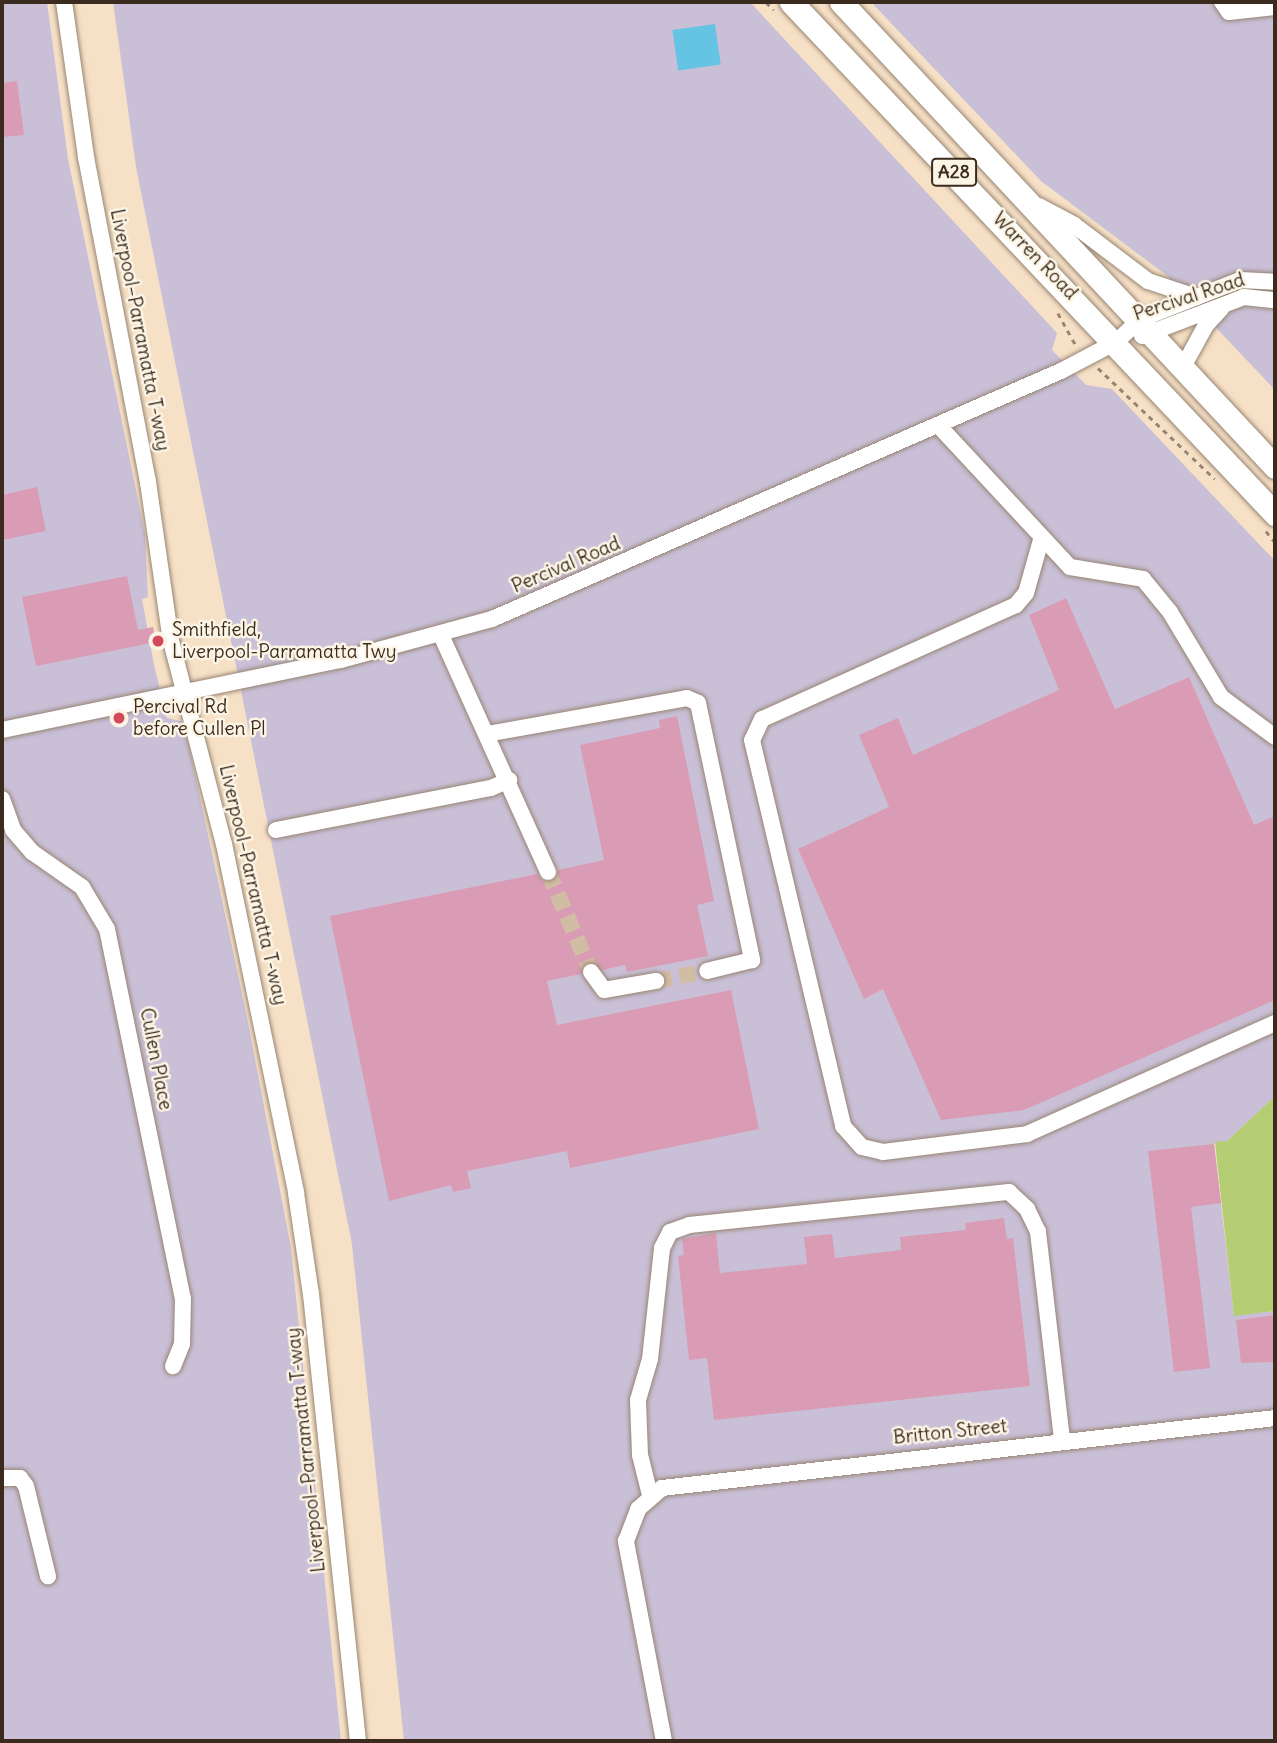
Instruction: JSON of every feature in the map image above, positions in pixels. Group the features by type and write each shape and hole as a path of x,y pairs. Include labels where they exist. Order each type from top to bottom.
{"highway":[{"name":"Warren Road","path":"841,2 1147,326 1275,467"},
{"name":"Warren Road","path":"783,6 1116,342 1266,518"}],"street":[{"name":"Liverpool–Parramatta T-way","path":"64,2 86,157 148,482 171,641 224,844 296,1193 311,1294 358,1741"},
{"path":"1222,2 1229,12 1275,6"},
{"path":"1031,202 1074,225 1149,281 1196,298"},
{"name":"Percival Road","path":"2,730 441,635 552,594 938,425 1088,358 1196,298 1240,280 1275,282"},
{"name":"Percival Road","path":"1147,326 1255,295 1275,300"},
{"path":"1183,367 1206,325 1225,304"},
{"path":"938,425 1041,540 1070,567 1082,572 1143,579 1170,612 1222,697 1275,737"},
{"path":"1041,540 1026,593 1016,605 762,719 752,740 843,1126 862,1147 883,1153 1027,1134 1061,1123 1275,1023"},
{"path":"441,635 509,780 548,872"},
{"path":"487,734 687,698 698,703 752,960 707,971"},
{"path":"276,830 492,788 509,780"},
{"name":"Cullen Place","path":"2,799 13,830 32,852 82,887 107,929 183,1298 182,1344 173,1366"},
{"path":"591,972 604,990 656,981"},
{"path":"650,1496 640,1455 638,1400 650,1359 662,1248 670,1232 689,1225 1009,1192 1027,1209 1038,1231 1062,1440"},
{"name":"Britton Street","path":"664,1741 627,1557 628,1527 635,1507 650,1496 676,1484 1275,1418"},
{"path":"2,1478 20,1478 26,1486 48,1576"}],"path":[{"path":"766,2 783,6"},
{"path":"1053,302 1068,337 1178,449 1219,483"},
{"path":"1266,518 1275,542"}],"shaded area":[{"path":"2,2 47,2 68,159 145,534 148,597 142,599 154,665 167,718 181,721 188,741 247,1017 291,1248 341,1741 2,1741"},
{"path":"113,2 750,2 1057,333 1052,350 1086,385 1112,389 1275,561 1275,1096 1227,1141 1214,1144 1234,1315 1275,1311 1275,1741 404,1741 352,1244 136,167"},
{"path":"871,2 1275,2 1275,390 1166,275 1041,181"}],"green space":[{"path":"1275,1096 1275,1311 1234,1316 1215,1142 1227,1141"}],"water":[{"path":"715,24 721,65 678,71 672,30"}],"building":[{"path":"17,81 24,135 2,137 2,83"},
{"path":"37,487 46,531 2,540 2,495"},
{"path":"127,576 138,630 153,627 156,642 36,666 22,597"},
{"path":"1066,598 1115,709 1189,677 1254,825 1275,816 1275,1000 1024,1110 941,1120 883,989 864,999 798,849 889,807 859,735 898,718 913,755 1059,690 1029,615"},
{"path":"677,716 714,901 697,905 708,956 627,972 625,965 602,970 589,962 581,974 547,981 557,1025 731,990 759,1129 570,1168 567,1151 467,1171 471,1188 453,1192 451,1185 389,1201 330,916 537,874 542,881 552,882 558,870 604,860 580,745 660,728 659,720"},
{"path":"1214,1144 1221,1203 1191,1207 1210,1368 1174,1372 1148,1151"},
{"path":"1004,1218 1007,1239 1013,1238 1030,1386 714,1420 707,1358 689,1360 678,1256 684,1255 682,1239 716,1233 720,1273 807,1264 804,1237 832,1234 835,1258 901,1250 900,1237 966,1230 965,1223"},
{"path":"1275,1315 1275,1362 1241,1363 1236,1320"}],"tunnel":[{"path":"548,872 591,972"},
{"path":"656,981 707,971"}],"place":[{"name":"Smithfield, Liverpool-Parramatta Twy","path":"158,641"},
{"name":"Percival Rd before Cullen Pl","path":"119,718"}]}
